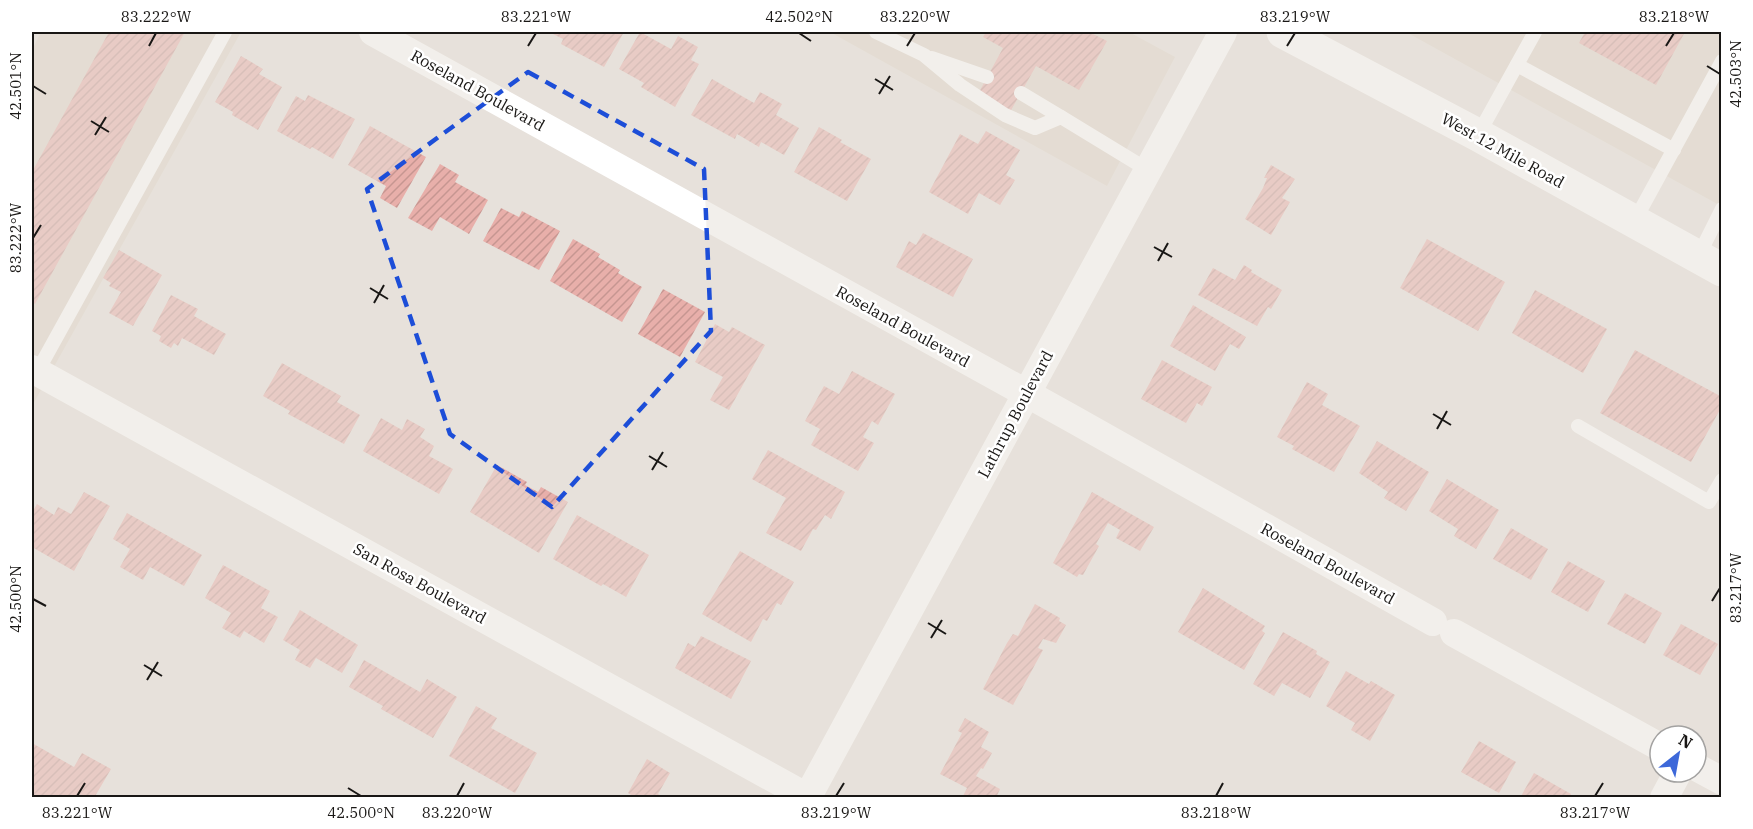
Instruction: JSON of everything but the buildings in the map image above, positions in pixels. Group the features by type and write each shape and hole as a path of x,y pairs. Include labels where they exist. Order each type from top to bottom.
{"main road":[{"name":"West 12 Mile Road","path":"1283,32 1478,135 1710,263"}],"street":[{"name":"Roseland Boulevard","path":"373,32 1648,740"},
{"name":"Lathrup Boulevard","path":"808,797 1223,32"},
{"name":"San Rosa Boulevard","path":"33,375 808,797"},
{"path":"1708,773 1722,781"},
{"path":"1664,798 1672,784"}],"lane":[{"path":"33,375 225,32"},
{"path":"876,32 924,55 987,77"},
{"path":"1478,135 1535,32"},
{"path":"924,55 960,85 1005,115 1035,128 1061,117"},
{"path":"1634,222 1722,61"},
{"path":"1516,65 1674,150"},
{"path":"1021,93 1148,170"},
{"path":"1710,263 1722,209"},
{"path":"1578,426 1709,502 1722,480"}],"highlighted area":[{"path":"528,72 704,169 711,331 552,507 450,434 367,189"}],"shaded area":[{"path":"41,32 241,32 32,406 32,50"},
{"path":"830,32 1129,32 1175,57 1107,186"},
{"path":"1406,32 1721,32 1721,206"}]}
